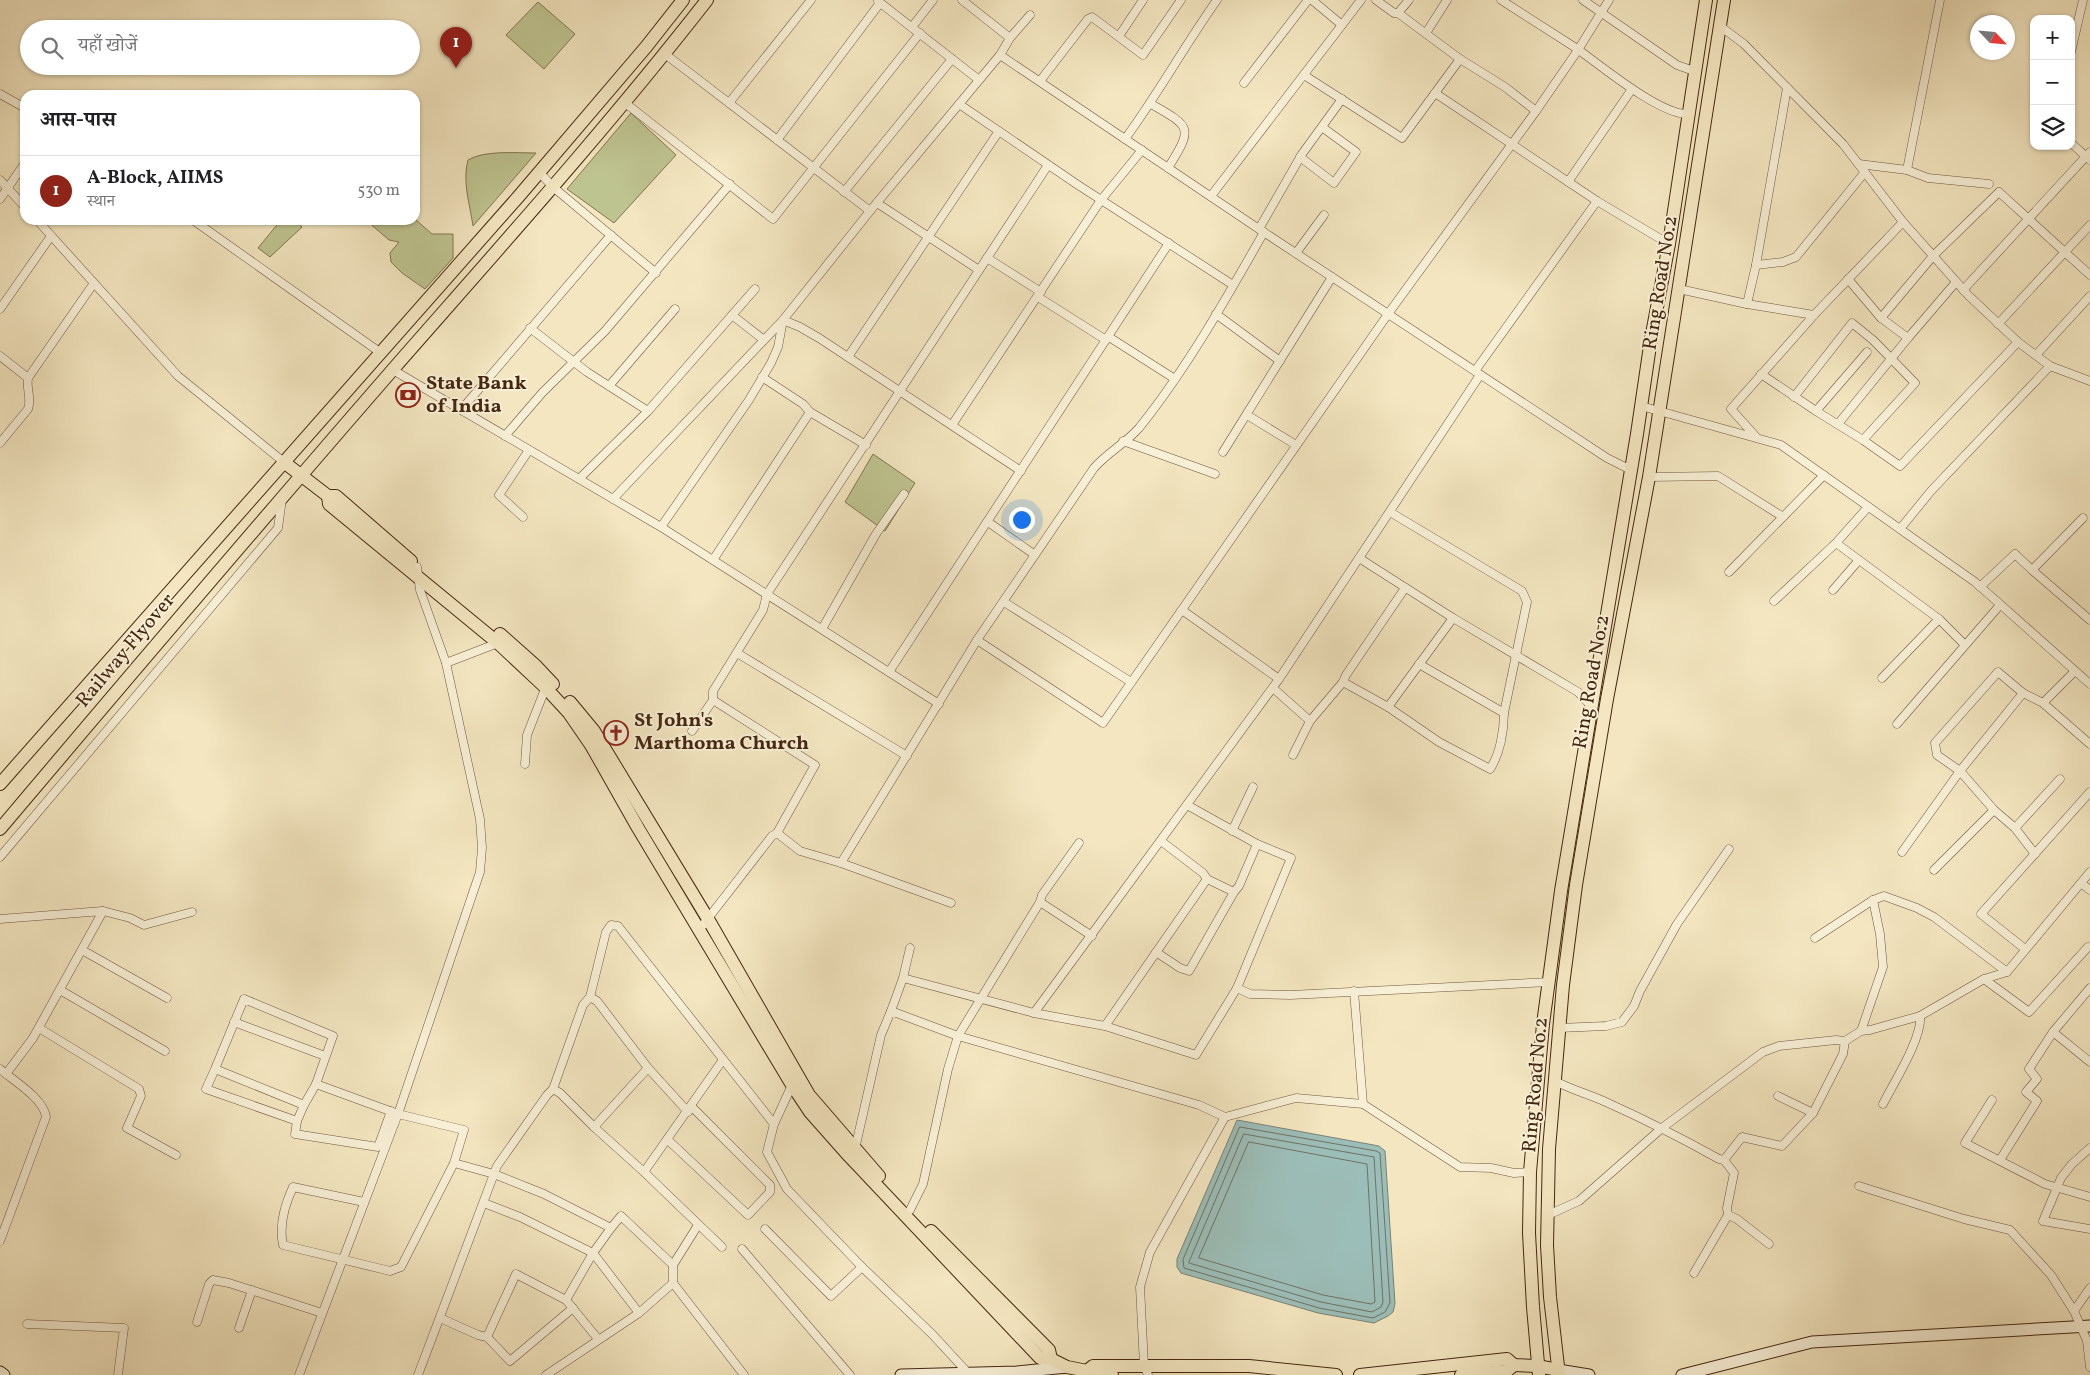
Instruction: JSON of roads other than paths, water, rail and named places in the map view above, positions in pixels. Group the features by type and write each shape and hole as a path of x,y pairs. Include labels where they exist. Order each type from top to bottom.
{"main road":[{"name":"Railway Flyover","path":"0,784 540,173 683,0"},
{"name":"Railway Flyover","path":"0,829 258,525 553,187 665,54 706,0"},
{"name":"Ring Road No.2","path":"1538,1370 1529,1234 1530,1172 1544,1024 1561,891 1651,339 1669,244 1706,0"},
{"name":"Ring Road No.2","path":"1559,1373 1550,1297 1549,1149 1559,1028 1576,885 1607,699 1650,477 1724,0"},
{"path":"285,463 328,496 336,496 498,643 547,683 591,745 699,930 794,1080 809,1095 852,1152 1040,1358 1051,1359 1067,1366 1087,1371 1092,1375 1112,1375"},
{"path":"418,572 507,640 594,731 708,919 794,1080"},
{"path":"852,1152 1049,1350 1051,1359"},
{"path":"1360,1375 1507,1359 1514,1365 1559,1373"},
{"path":"1462,1375 1507,1371 1514,1365"},
{"path":"1087,1371 1093,1366 1146,1370 1249,1366 1309,1374 1336,1375"}],"street":[{"path":"729,103 811,0"},
{"path":"912,27 933,0"},
{"path":"962,0 1010,38"},
{"path":"1119,36 1143,0"},
{"path":"1040,81 1088,19 1092,17 1143,55 1181,0"},
{"path":"1125,138 1151,104 1199,25 1217,0"},
{"path":"1244,83 1308,0"},
{"path":"1312,0 1342,24"},
{"path":"1211,196 1361,0"},
{"path":"1376,0 1394,13 1398,13 1460,59 1506,87 1536,111"},
{"path":"1398,13 1409,0"},
{"path":"1426,33 1448,0"},
{"path":"1501,0 1578,50 1632,89 1679,114 1688,114"},
{"path":"1583,0 1677,65 1694,71"},
{"path":"978,640 1103,723 1388,314 1536,111 1578,50 1609,0"},
{"path":"1907,170 1940,0"},
{"path":"2075,35 2083,0"},
{"path":"777,140 879,1 979,80"},
{"path":"613,499 783,320 870,211 1000,55 1010,38 1030,15"},
{"path":"1720,26 1744,44 1843,144 1933,256 1963,290 1998,324 2050,366 2090,381"},
{"path":"624,102 773,219 920,33"},
{"path":"665,54 870,211"},
{"path":"1000,55 1388,314 1607,458 1631,470"},
{"path":"844,192 952,59"},
{"path":"1304,74 1402,138 1460,59"},
{"path":"1746,304 1756,265 1787,88"},
{"path":"1568,182 1632,89"},
{"path":"0,94 20,105"},
{"path":"1435,94 1597,201 1669,244"},
{"path":"841,863 978,640 1094,468 1105,456 1138,430 1174,379 1234,285 1300,157 1342,99"},
{"path":"959,104 1101,200 1234,285"},
{"path":"1151,104 1177,119 1186,132 1184,141 1168,168"},
{"path":"1300,157 1334,183 1356,152 1322,126"},
{"path":"848,357 1000,131"},
{"path":"1963,290 2089,156 2075,146"},
{"path":"952,424 1101,200 1142,150"},
{"path":"1859,164 1907,170 1928,178 1989,184"},
{"path":"692,731 713,700 713,691 763,610 767,594 1048,165"},
{"path":"0,199 20,170"},
{"path":"1756,265 1783,262 1796,257 1865,172"},
{"path":"540,173 553,187 656,273"},
{"path":"0,180 20,201"},
{"path":"505,436 542,393 605,331 730,184"},
{"path":"1881,318 1933,256 1999,192 2090,275"},
{"path":"1034,1013 1273,688 1390,512 1478,373 1597,201"},
{"path":"877,203 979,270"},
{"path":"1296,253 1324,216"},
{"path":"1757,438 1731,409 1814,315 1904,222"},
{"path":"41,225 178,376 285,463"},
{"path":"200,225 381,353"},
{"path":"1998,324 2090,225"},
{"path":"460,410 611,235"},
{"path":"0,309 51,236"},
{"path":"889,672 1170,243"},
{"path":"987,258 1039,294 1174,379"},
{"path":"1224,452 1332,277"},
{"path":"1848,279 1881,318 1908,338"},
{"path":"1838,424 1956,282"},
{"path":"0,443 28,409 30,402 27,387 28,378 94,283"},
{"path":"579,479 648,411 755,289"},
{"path":"1679,289 1746,304 1814,315"},
{"path":"2036,355 2090,296"},
{"path":"609,386 675,309"},
{"path":"1216,314 1280,361"},
{"path":"732,315 764,340"},
{"path":"783,320 800,327 848,357 1021,471"},
{"path":"661,527 744,408 778,346 783,320"},
{"path":"1794,397 1852,323 1873,340 1915,383 1863,440"},
{"path":"530,328 574,362 648,411"},
{"path":"1761,374 1900,466 2018,342"},
{"path":"1816,411 1867,352"},
{"path":"1,358 28,378"},
{"path":"1900,529 1931,491 2050,366"},
{"path":"393,370 661,527 939,704"},
{"path":"762,377 803,404 810,412 866,445"},
{"path":"1641,406 1781,445 1980,587 2090,684"},
{"path":"713,560 810,412"},
{"path":"1247,415 1296,445"},
{"path":"1123,441 1215,474"},
{"path":"523,517 499,495 529,450"},
{"path":"1729,572 1824,475"},
{"path":"1650,477 1718,476 1783,517"},
{"path":"822,629 876,534 904,494"},
{"path":"0,857 278,528 282,499"},
{"path":"1774,600 1836,543 1868,506"},
{"path":"1343,682 1388,707 1439,742 1490,768 1496,760 1527,602 1522,591 1390,512"},
{"path":"2032,570 2083,518"},
{"path":"988,522 1035,555"},
{"path":"1836,543 1938,619 1965,645"},
{"path":"1980,587 2015,554 2090,620"},
{"path":"1359,558 1452,618 1578,692 1591,706"},
{"path":"1833,590 1859,560"},
{"path":"299,1375 364,1202 480,872 482,848 480,819 446,663 420,590 418,572"},
{"path":"1293,755 1310,721 1343,682 1405,588"},
{"path":"1004,602 1131,682"},
{"path":"1897,724 2000,605"},
{"path":"1182,610 1279,679"},
{"path":"1388,707 1452,618"},
{"path":"1882,678 1938,619"},
{"path":"446,663 498,643"},
{"path":"738,653 907,756"},
{"path":"1419,664 1504,713"},
{"path":"2043,703 2075,671"},
{"path":"2034,854 2015,828 1994,810 1960,771 1937,755 1935,742 1998,672 2023,693 2043,703 2090,744"},
{"path":"525,764 527,734 547,683"},
{"path":"1273,688 1310,721"},
{"path":"1902,852 1960,771 2023,693"},
{"path":"699,930 772,836 777,833 816,765 713,700"},
{"path":"2015,828 2060,779"},
{"path":"1232,831 1253,787"},
{"path":"2025,949 1981,914 2090,792"},
{"path":"904,978 1034,1013 1105,1026 1196,1055 1237,988 1292,858 1257,844 1187,805"},
{"path":"1934,870 1994,810"},
{"path":"777,833 800,851 841,863 951,903"},
{"path":"1161,841 1207,878 1234,892"},
{"path":"910,1210 923,1184 948,1069 958,1036 1040,902 1042,895 1079,843"},
{"path":"1156,952 1180,968 1189,971 1239,886 1257,844"},
{"path":"1559,1028 1606,1026 1622,1022 1634,1006 1640,991 1677,924 1729,849"},
{"path":"1548,1215 1579,1201 1662,1128 1763,1052 1779,1046 1836,1040 1845,1041 1861,1031 1920,1016 1984,979 2007,972 2090,872"},
{"path":"1105,1026 1207,878"},
{"path":"2081,883 2090,890"},
{"path":"1815,938 1873,900 1884,896 1917,908 1934,917 2007,972"},
{"path":"1861,1031 1883,967 1880,934 1873,900"},
{"path":"1040,902 1092,936"},
{"path":"0,1241 46,1117 45,1109 37,1099 3,1072 39,1028 103,910"},
{"path":"0,920 103,910 130,918 144,925 192,912"},
{"path":"418,1375 497,1166 547,1094 553,1089 583,1005 590,996 606,932 611,925 618,926 722,1062 774,1124"},
{"path":"1984,979 2029,1012 2089,947"},
{"path":"852,1152 881,1035 904,978 910,948"},
{"path":"82,950 167,998"},
{"path":"1237,988 1250,994 1290,995 1550,982"},
{"path":"2000,1160 2037,1101 2026,1092 2037,1079 2029,1069 2053,1032 2090,988"},
{"path":"60,990 165,1051"},
{"path":"1354,992 1363,1104"},
{"path":"590,996 597,1001 648,1068 770,1186 770,1192 748,1215 668,1140"},
{"path":"298,1121 206,1089 244,999 333,1036 316,1084 304,1105 295,1134 378,1148 395,1112"},
{"path":"891,1011 958,1036 1199,1105 1224,1117 1296,1098 1363,1104 1460,1167 1491,1168 1514,1173 1530,1172"},
{"path":"1882,1104 1912,1047 1921,1024 1920,1016"},
{"path":"234,1022 326,1056"},
{"path":"39,1028 139,1089 141,1096 127,1128 176,1155"},
{"path":"2053,1032 2090,1062"},
{"path":"1724,1160 1742,1137 1782,1146 1812,1113 1843,1054 1845,1041"},
{"path":"644,1172 690,1110 722,1062"},
{"path":"594,1127 648,1068"},
{"path":"215,1069 304,1105"},
{"path":"794,1080 774,1124 767,1152 787,1189 862,1267 932,1334 968,1373"},
{"path":"1555,1081 1574,1091 1606,1101 1662,1128 1724,1160 1734,1173 1727,1208 1728,1215 1694,1273"},
{"path":"316,1084 395,1112 464,1130 454,1163 401,1267 390,1271 283,1245 281,1233 289,1196 293,1187 364,1202"},
{"path":"553,1089 560,1093 722,1247"},
{"path":"1778,1096 1812,1113"},
{"path":"1992,1100 1965,1143 2045,1184 2090,1197"},
{"path":"1146,1370 1140,1287 1150,1252 1224,1117"},
{"path":"2090,1148 2072,1164 2062,1178 2043,1221 2090,1229"},
{"path":"454,1163 494,1174 544,1194 611,1228"},
{"path":"1859,1186 2010,1230 2052,1275 2074,1311 2086,1326 2090,1367"},
{"path":"484,1203 520,1217 592,1254 639,1313"},
{"path":"1728,1215 1769,1244"},
{"path":"566,1300 592,1254 621,1216 673,1265"},
{"path":"698,1225 673,1265 673,1283 744,1375"},
{"path":"765,1229 831,1296 862,1267"},
{"path":"742,1249 850,1375"},
{"path":"487,1337 516,1274 566,1300 598,1339"},
{"path":"197,1322 209,1284 213,1280 229,1283 322,1313"},
{"path":"546,1375 639,1313 673,1283"},
{"path":"2074,1311 2090,1288"},
{"path":"239,1328 252,1290"},
{"path":"440,1318 478,1335 487,1337 510,1361 573,1308"},
{"path":"26,1324 124,1328 118,1375"},
{"path":"1682,1375 1812,1342 2086,1326"},
{"path":"901,1375 1013,1373 1067,1366"},
{"path":"0,1372 4,1375"},
{"path":"1559,1373 1589,1375"}],"water":[{"path":"1237,1120 1379,1146 1385,1151 1395,1304 1393,1312 1388,1316 1374,1323 1318,1313 1181,1273 1177,1267 1177,1259"}],"place":[{"name":"A-Block, AIIMS","path":"456,68"},
{"name":"State Bank of India","path":"408,395"},
{"name":"St John's Marthoma Church","path":"616,733"}]}
